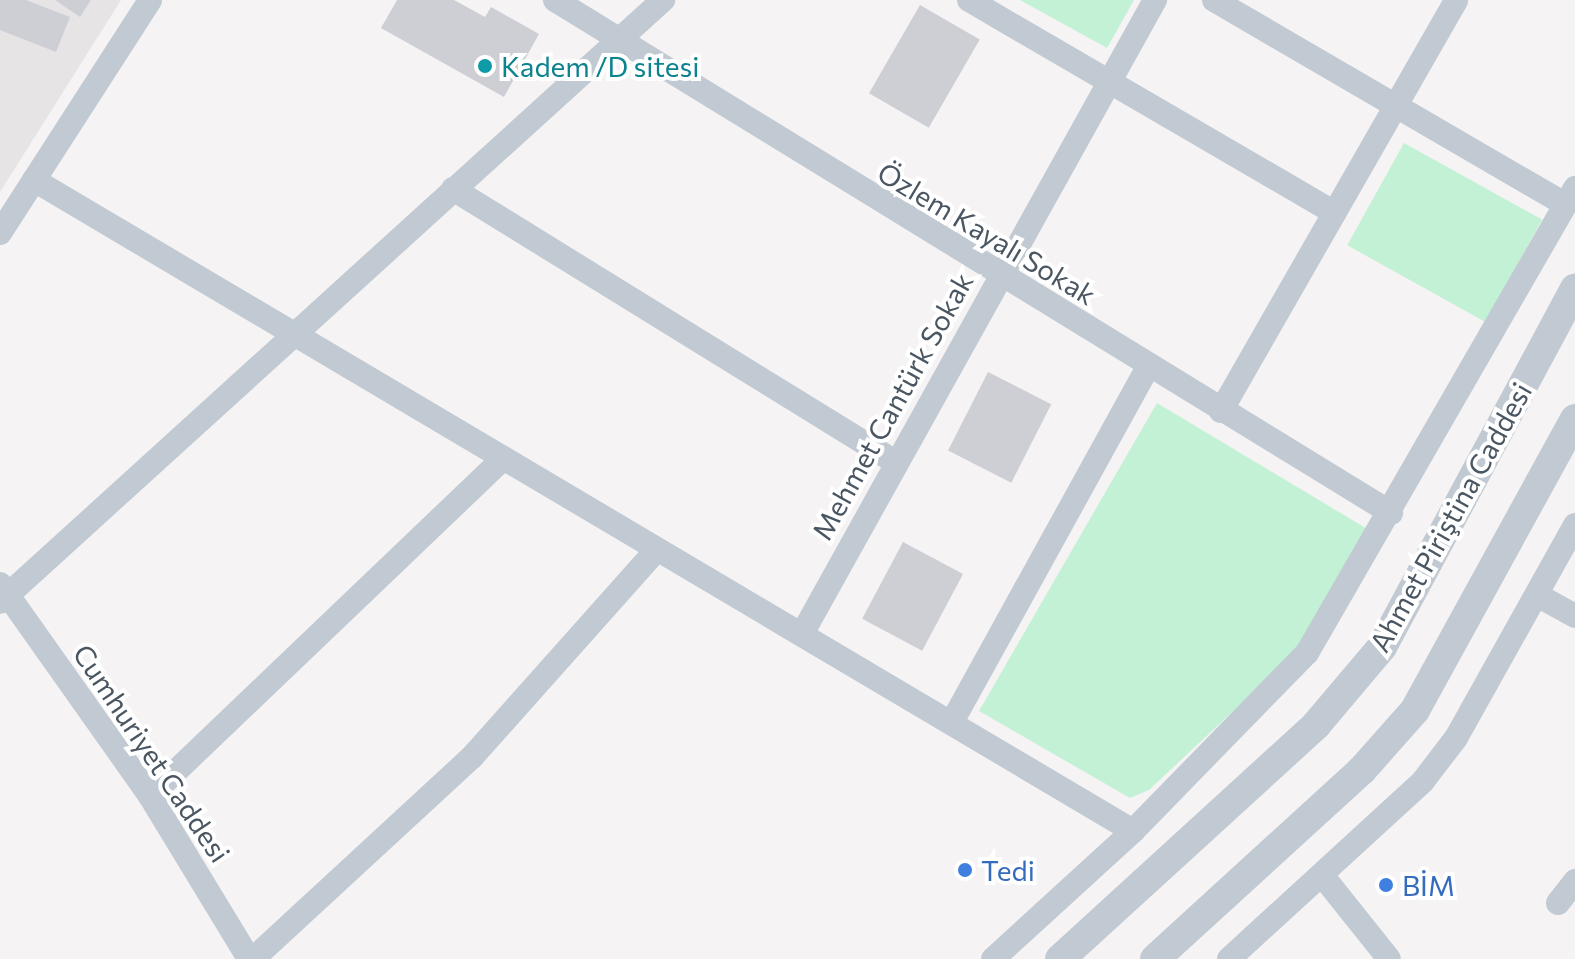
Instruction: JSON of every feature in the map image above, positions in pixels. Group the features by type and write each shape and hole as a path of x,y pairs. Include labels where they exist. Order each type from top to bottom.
{"street":[{"path":"0,233 150,0"},
{"name":"Özlem Kayalı Sokak","path":"555,0 622,45 999,277 1391,513"},
{"path":"3,594 453,189 622,45 663,0"},
{"path":"969,0 1335,213"},
{"name":"Mehmet Cantürk Sokak","path":"802,634 892,460 1155,0"},
{"path":"993,959 1133,831 1307,653 1391,513 1568,195 1396,107 1214,0"},
{"path":"1221,411 1456,0"},
{"path":"34,180 1133,831"},
{"path":"453,189 892,460"},
{"name":"Ahmet Piriştina Caddesi","path":"1060,959 1316,725 1382,647 1575,289"},
{"path":"952,722 1149,365"},
{"path":"1155,959 1362,770 1415,710 1575,419"},
{"path":"150,796 504,458"},
{"path":"1229,959 1423,781 1456,738 1575,525"},
{"path":"251,959 472,757 657,549"},
{"name":"Cumhuriyet Caddesi","path":"3,594 150,796 251,959"},
{"path":"1537,595 1575,616"},
{"path":"1322,875 1389,959"},
{"path":"1558,903 1575,881"}],"shaded area":[{"path":"0,0 121,0 0,192"}],"green space":[{"path":"1020,0 1134,0 1107,48"},
{"path":"1404,143 1542,220 1485,322 1347,245"},
{"path":"1157,403 1369,530 1291,657 1149,790 1130,798 979,711"}],"building":[{"path":"0,0 26,0 70,17 56,52 0,30"},
{"path":"55,0 91,0 80,17"},
{"name":"Kadem /D sitesi","path":"397,0 454,0 485,17 491,7 539,34 504,97 381,28"},
{"path":"920,5 980,40 929,128 869,93"},
{"path":"988,372 1051,404 1011,483 948,450"},
{"path":"903,542 963,574 922,651 862,619"}],"place":[{"name":"Kadem /D sitesi","path":"485,66"},
{"name":"Tedi","path":"965,870"},
{"name":"BİM","path":"1386,885"}]}
